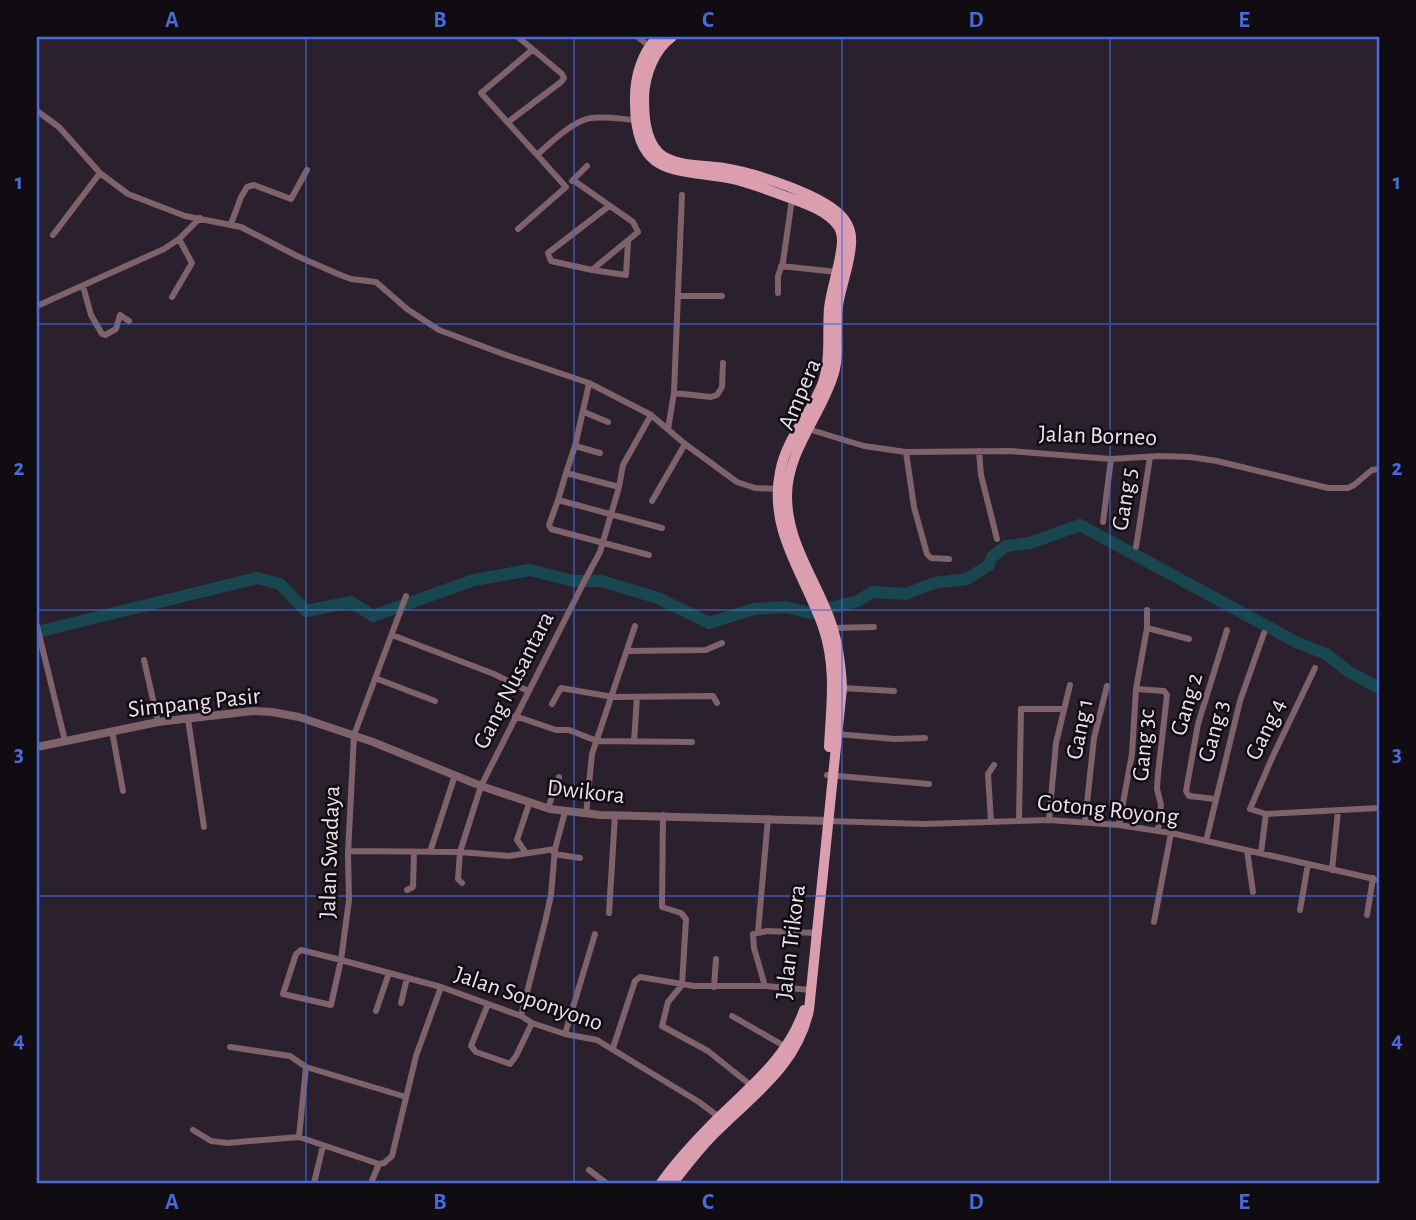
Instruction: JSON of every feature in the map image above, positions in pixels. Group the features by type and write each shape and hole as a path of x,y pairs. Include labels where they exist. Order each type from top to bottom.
{"main road":[{"name":"Ampera","path":"664,38 653,49 637,76 635,120 645,149 653,160 666,168 729,178 792,199 822,212 839,228 842,240 829,307 826,371 822,384 787,449 785,474 792,532 816,599"},
{"name":"Ampera","path":"653,49 644,106 649,137 661,155 675,161 745,173 800,192 834,209 849,228 852,242 838,307 836,366 830,385 778,489 786,544 828,623 841,668 842,688 830,775"},
{"name":"Ampera","path":"826,821 833,677 828,623"},
{"name":"Jalan Trikora","path":"673,1183 704,1145 775,1076 791,1057 807,1024 826,821"},
{"name":"Jalan Trikora","path":"662,1183 683,1156 719,1117 753,1087 786,1047 800,1021 810,990"}],"street":[{"path":"508,122 564,78 518,37"},
{"path":"638,37 653,49"},
{"path":"532,50 481,93 566,187"},
{"path":"37,111 59,127 100,173 119,189 138,199 185,216 231,224 338,274 351,279 376,282 407,309 439,330 589,384 651,415 685,444 744,486 778,489"},
{"path":"537,155 560,135 586,119 635,120"},
{"path":"517,229 587,166"},
{"path":"231,224 247,187 254,186 291,199 307,170"},
{"path":"53,235 100,173"},
{"path":"573,180 633,222 638,229 628,242 592,270"},
{"path":"668,429 674,393 682,195"},
{"path":"778,293 778,276 782,266 792,199"},
{"path":"609,206 547,255 551,261 624,276 628,242"},
{"path":"37,306 164,249 179,239 200,218"},
{"path":"172,298 191,263 179,239"},
{"path":"782,266 837,272"},
{"path":"83,286 91,315 102,334 105,335 116,328 120,315 129,321"},
{"path":"678,296 722,296"},
{"path":"674,393 711,397 717,395 722,387 723,363"},
{"path":"589,384 575,446 549,527 649,555"},
{"path":"584,412 608,422"},
{"name":"Gang Nusantara","path":"461,883 458,879 460,852 481,786 598,557 619,487 622,465 651,415"},
{"name":"Jalan Borneo","path":"808,429 864,446 906,452 979,450 1111,459 1190,457 1328,488 1348,488 1372,470 1379,469"},
{"path":"652,501 685,444"},
{"path":"575,446 600,453"},
{"path":"979,450 981,475 997,540"},
{"path":"906,452 914,507 927,554 931,558 949,559"},
{"name":"Gang 5","path":"1136,547 1150,457"},
{"path":"1103,522 1111,459"},
{"path":"566,473 619,487"},
{"path":"558,500 662,528"},
{"name":"Jalan Swadaya","path":"341,960 349,900 354,735 406,596"},
{"path":"1119,825 1132,754 1136,690 1147,628 1147,610"},
{"path":"828,623 874,627"},
{"path":"586,814 592,754 635,626"},
{"path":"37,628 65,741"},
{"path":"1147,628 1189,639"},
{"name":"Gang 2","path":"1215,799 1188,796 1186,789 1198,724 1227,630"},
{"name":"Gang 3","path":"1206,841 1240,701 1264,633"},
{"path":"392,635 494,674 528,691"},
{"path":"628,651 706,650 722,643"},
{"path":"144,660 158,722"},
{"name":"Gang 4","path":"1266,814 1250,807 1315,668"},
{"path":"375,678 435,701"},
{"path":"1049,821 1052,769 1070,685"},
{"name":"Gang 1","path":"1085,822 1094,738 1107,686"},
{"path":"552,704 561,688 612,697 713,696 717,702"},
{"path":"842,688 894,691"},
{"name":"Gang 3c","path":"1136,690 1164,691 1167,695 1157,789 1161,805 1158,831"},
{"path":"634,742 637,697"},
{"path":"1019,820 1021,709 1064,709"},
{"name":"Simpang Pasir","path":"37,747 158,722 253,711 299,717 354,735"},
{"path":"515,716 556,730 569,730 597,741 692,743"},
{"path":"188,719 204,827"},
{"path":"112,731 122,791"},
{"path":"836,734 895,739 925,738"},
{"name":"Dwikora","path":"354,735 529,804 565,812 826,821"},
{"path":"990,822 988,774 994,765"},
{"path":"430,852 455,775"},
{"path":"830,775 929,784"},
{"path":"548,808 559,777"},
{"path":"526,853 517,840 529,804"},
{"path":"1261,853 1266,814 1379,807"},
{"path":"1332,870 1338,811"},
{"path":"521,1016 545,922 555,852 565,812"},
{"path":"609,913 615,815"},
{"path":"663,815 662,908 681,913 686,919 681,985 670,997 662,1026 708,1051 753,1087"},
{"path":"765,986 753,937 758,932 768,818"},
{"name":"Gotong Royong","path":"826,821 924,824 1019,820 1119,825 1171,833 1376,879"},
{"path":"1154,922 1171,833"},
{"path":"349,850 460,852 509,856 555,852 580,858"},
{"path":"1247,850 1253,892"},
{"path":"407,890 413,887 414,853"},
{"path":"1300,910 1308,864"},
{"path":"1367,915 1376,879"},
{"path":"758,932 815,933"},
{"path":"565,1034 595,934"},
{"path":"299,951 341,960 331,1005 283,994 299,951"},
{"path":"714,987 716,959"},
{"name":"Jalan Soponyono","path":"341,960 441,987 521,1016 532,1023 565,1034 597,1040 719,1117"},
{"path":"376,1011 388,973"},
{"path":"613,1048 640,977 651,977 681,985 765,986 810,990"},
{"path":"401,1003 407,978"},
{"path":"194,1130 211,1141 227,1143 299,1137 379,1164 390,1160 416,1056 441,987"},
{"path":"488,1004 471,1046 476,1052 510,1064 532,1023"},
{"path":"732,1016 786,1047"},
{"path":"230,1047 290,1056 306,1067 405,1097"},
{"path":"299,1137 306,1067"},
{"path":"314,1183 323,1146"},
{"path":"370,1183 379,1164"},
{"path":"589,1170 606,1183"}],"waterway":[{"path":"37,632 257,578 280,584 306,611 351,602 373,616 474,580 530,570 573,581 601,581 658,598 709,623 754,609 786,607 810,613 858,601 872,592 906,594 934,583 967,579 989,565 992,557 1006,546 1030,543 1080,525 1296,642 1326,654 1348,671 1379,688"}]}
